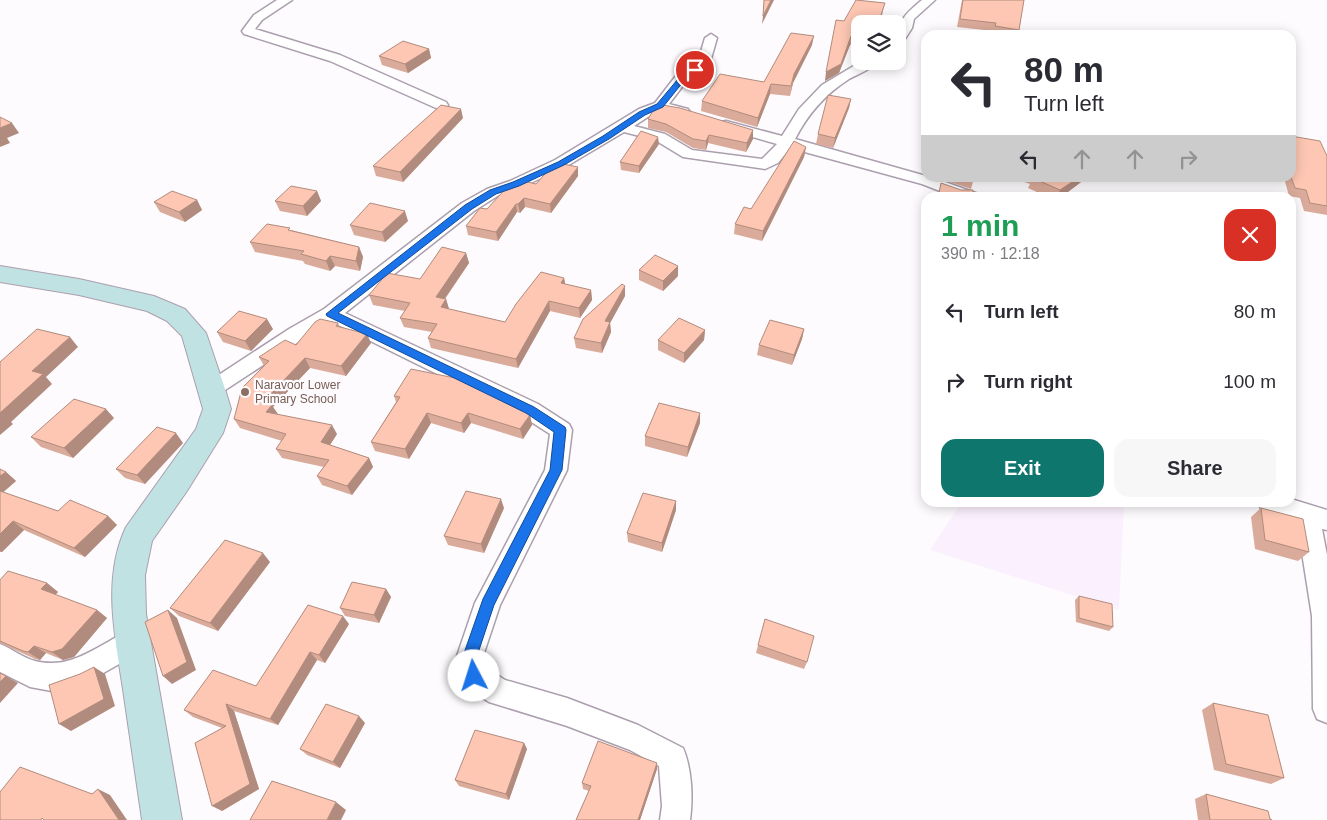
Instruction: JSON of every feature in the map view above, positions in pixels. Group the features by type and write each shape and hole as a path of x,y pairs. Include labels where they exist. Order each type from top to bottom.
{"main road":[{"path":"0,274 79,287 154,304 176,315 193,333 218,409 209,433 178,482 137,537 129,575 129,614 162,820"}],"street":[{"path":"286,0 249,26 248,31 335,58 441,105"},
{"path":"906,28 908,18 930,0"},
{"path":"660,106 680,80 695,70 705,60 712,38"},
{"path":"622,127 660,137 688,154 765,164 778,155 803,113 824,89 857,70"},
{"path":"212,389 296,334 331,314 468,207 493,192 561,164 642,113 660,106 668,106 695,116"},
{"path":"712,121 921,179"},
{"path":"931,182 958,192"},
{"path":"331,314 530,410 560,430 556,470 488,603 470,656 474,676 500,692 567,712 638,739 673,758 677,806 675,820"},
{"path":"1285,507 1318,517 1326,616 1327,709"},
{"path":"0,657 30,674 57,678 81,671 133,642"}],"shaded area":[{"path":"958,507 1124,507 1119,610 930,550"}],"building":[{"path":"764,0 771,0 763,16"},
{"path":"856,0 885,3 881,15 851,15 851,36 841,64 826,72 836,20 844,21"},
{"path":"963,0 1024,0 1019,30 995,26 996,23 960,19"},
{"path":"791,33 814,36 794,74 791,86 771,84 758,118 702,101 720,74 764,82"},
{"path":"403,41 429,49 405,64 379,56"},
{"path":"828,95 851,99 835,138 818,134"},
{"path":"657,104 680,108 753,130 747,143 709,135 706,141 693,139 666,124 648,119"},
{"path":"441,105 461,109 400,172 373,166"},
{"path":"0,117 12,123 0,128"},
{"path":"641,131 658,137 639,166 620,162"},
{"path":"1296,137 1320,141 1327,156 1327,206 1310,203 1306,190 1295,188 1293,182 1296,182"},
{"path":"794,141 806,147 763,231 735,224 744,207 751,209"},
{"path":"558,163 578,167 550,204 524,198 516,204 496,232 466,226 480,208 487,209 510,184 520,180 536,184 552,166"},
{"path":"1042,182 1072,182 1060,190"},
{"path":"941,183 961,190 973,190 973,192 939,192"},
{"path":"291,186 317,191 303,206 275,201"},
{"path":"172,191 197,200 179,212 154,202"},
{"path":"370,203 405,211 382,232 350,225"},
{"path":"267,224 290,228 288,230 359,247 356,261 330,256 326,261 301,254 304,251 250,242"},
{"path":"442,247 466,253 436,297 446,299 441,307 505,322 516,304 541,272 564,278 561,283 591,290 579,308 549,301 516,359 428,338 437,324 400,318 410,303 369,295 387,273 420,279"},
{"path":"655,255 678,266 663,281 639,270"},
{"path":"622,284 625,286 605,321 610,322 601,343 574,338 583,319"},
{"path":"239,311 267,319 245,341 217,332"},
{"path":"679,318 705,330 684,353 658,340"},
{"path":"320,319 338,323 336,326 367,334 341,366 305,358 263,402 272,405 266,412 332,425 321,442 369,458 347,486 317,476 329,460 276,449 286,434 234,419 242,388 269,361 259,357 285,340 296,345 315,322"},
{"path":"770,320 804,329 794,355 759,345"},
{"path":"37,329 70,337 32,371 43,374 0,413 0,362"},
{"path":"411,369 460,379 530,415 520,429 468,413 461,423 427,413 405,449 371,442 400,397 394,396"},
{"path":"74,399 106,409 64,448 31,437"},
{"path":"659,403 700,413 688,447 645,436"},
{"path":"157,427 176,433 137,475 116,469"},
{"path":"0,469 6,472 0,476"},
{"path":"0,491 58,511 70,500 108,516 74,548 13,521 0,534"},
{"path":"466,491 501,499 481,544 444,536"},
{"path":"643,493 676,501 662,543 627,533"},
{"path":"1261,508 1303,519 1309,552 1265,540"},
{"path":"225,540 263,553 210,623 170,608"},
{"path":"8,571 47,583 41,589 97,610 62,649 52,652 34,646 28,652 0,641 0,580"},
{"path":"352,582 386,589 374,615 340,608"},
{"path":"1079,596 1112,604 1113,627 1079,618"},
{"path":"308,605 343,616 319,655 310,652 270,719 226,704 250,784 212,806 195,743 226,726 184,710 213,670 256,686"},
{"path":"168,610 187,662 163,676 145,622"},
{"path":"765,619 814,636 807,662 758,645"},
{"path":"94,667 104,699 59,724 49,685"},
{"path":"0,673 6,676 0,682"},
{"path":"1213,703 1268,715 1284,778 1226,764"},
{"path":"326,704 359,716 333,762 300,749"},
{"path":"475,730 524,743 506,794 455,780"},
{"path":"598,741 657,763 638,820 576,820 591,786 582,783"},
{"path":"20,767 92,794 98,789 119,820 44,820 42,818 41,820 0,820 0,792"},
{"path":"272,781 336,802 327,820 250,820"},
{"path":"1206,794 1268,811 1272,820 1210,820"}],"place":[{"name":"Naravoor Lower Primary School","path":"245,392"}],"route":[{"path":"474,676 470,656 488,603 556,470 560,430 530,410 331,314 468,207 493,192 561,164 582,150 606,138 642,113 660,106 680,80 695,70"}]}
